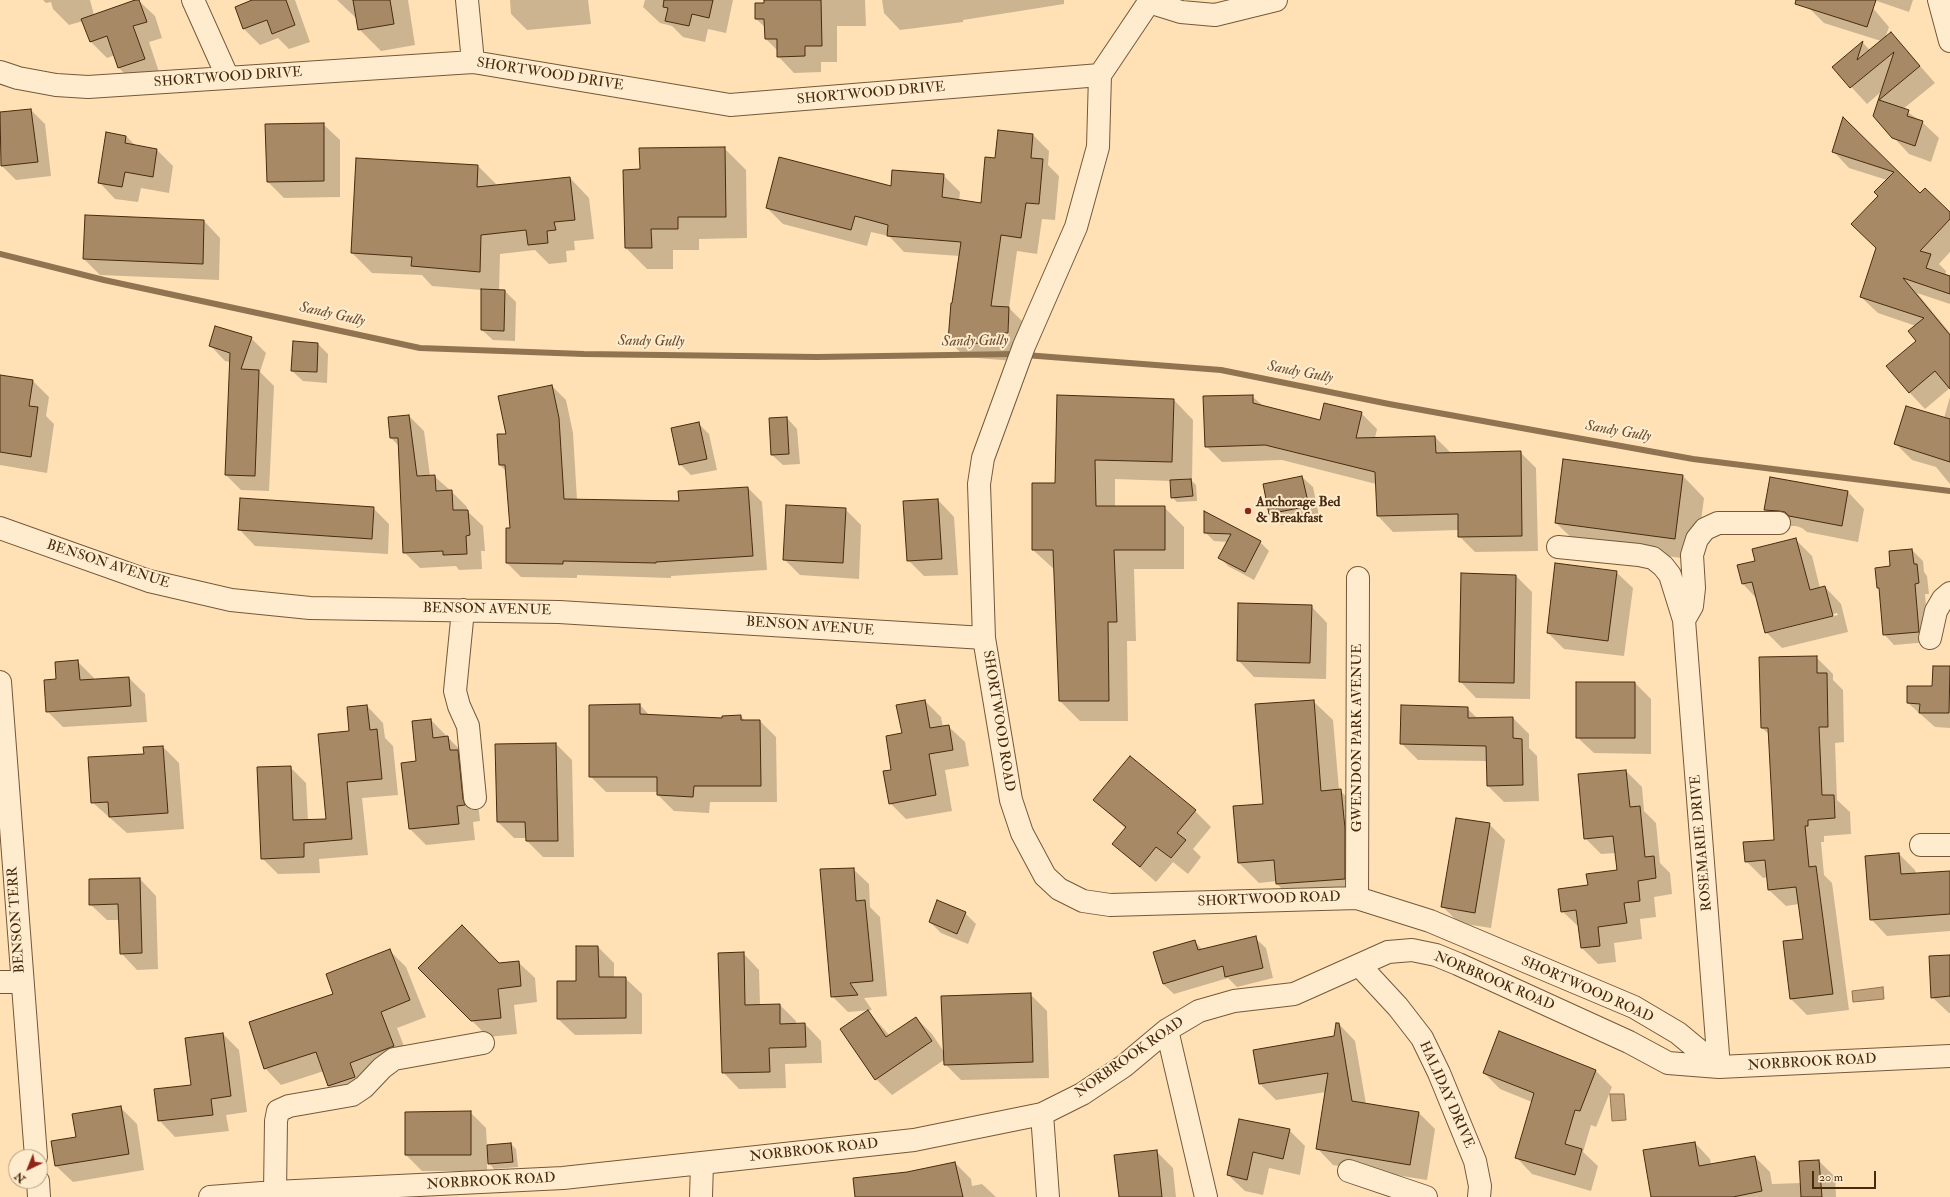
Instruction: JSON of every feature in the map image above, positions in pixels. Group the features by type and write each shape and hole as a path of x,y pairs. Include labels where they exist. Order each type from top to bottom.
{"street":[{"path":"193,0 228,78"},
{"path":"467,0 473,62"},
{"path":"1100,75 1149,1 1180,12 1215,15 1276,0"},
{"path":"1939,0 1950,41"},
{"name":"SHORTWOOD DRIVE","path":"0,72 18,78 56,85 88,87 473,62 730,105 1100,75"},
{"name":"SHORTWOOD ROAD","path":"1100,75 1098,147 1076,227 1024,346 983,458 979,484 984,638 1011,800 1022,833 1046,876 1059,889 1083,901 1110,905 1357,898 1430,921 1634,1007 1678,1033 1719,1067"},
{"path":"1684,620 1692,606 1694,588 1692,555 1697,539 1704,528 1718,523 1779,523"},
{"name":"BENSON AVENUE","path":"0,528 148,581 231,600 310,608 559,612 984,638"},
{"name":"ROSEMARIE DRIVE","path":"1558,547 1639,555 1653,558 1663,566 1670,575 1684,620 1719,1067"},
{"name":"GWENDON PARK AVENUE","path":"1357,898 1358,578"},
{"path":"1930,638 1936,611 1943,599 1950,593"},
{"path":"463,610 455,691 459,706 468,726 475,798"},
{"name":"BENSON TERR","path":"0,682 35,1149"},
{"path":"1921,846 1950,845"},
{"name":"NORBROOK ROAD","path":"210,1197 275,1192 563,1178 914,1140 1042,1114 1082,1094 1124,1066 1167,1030 1199,1011 1234,1001 1294,994 1360,966 1388,952 1412,950 1436,955 1629,1042 1668,1063 1719,1067 1950,1056"},
{"name":"HALIDAY DRIVE","path":"1360,966 1398,1007 1422,1038 1439,1073 1475,1161 1480,1186 1479,1197"},
{"path":"0,982 22,982"},
{"path":"1167,1030 1206,1197"},
{"path":"275,1192 276,1127 278,1111 289,1106 352,1095 364,1087 382,1068 394,1059 483,1043"},
{"path":"1042,1114 1048,1197"},
{"path":"701,1197 702,1163"},
{"path":"1349,1171 1426,1197"}],"shaded area":[{"path":"1883,987 1884,999 1853,1002 1852,991"},
{"path":"1610,1094 1624,1094 1626,1120 1612,1121"}],"building":[{"path":"135,0 139,0 147,22 133,26 145,59 118,68 107,36 90,42 81,19"},
{"path":"252,0 286,0 295,25 272,34 267,20 243,29 235,7"},
{"path":"353,0 390,0 394,24 358,30"},
{"path":"664,0 713,0 709,18 692,14 689,26 665,21 668,8 663,7"},
{"path":"764,0 821,0 822,46 805,46 805,56 777,57 777,39 765,39 764,19 755,19 755,3 764,3"},
{"path":"1796,0 1876,0 1867,27 1795,4"},
{"path":"1891,32 1920,66 1879,100 1909,110 1907,116 1923,121 1915,146 1892,138 1873,116 1894,52 1850,88 1832,67 1863,41 1857,60"},
{"path":"31,109 38,162 1,166 0,112"},
{"path":"1843,117 1920,193 1925,188 1950,212 1950,219 1920,251 1931,254 1926,268 1950,276 1950,294 1903,278 1950,335 1950,389 1935,371 1909,393 1886,366 1916,341 1908,331 1924,318 1860,297 1876,248 1851,224 1878,196 1874,192 1894,172 1832,152"},
{"path":"324,123 324,181 267,182 265,124"},
{"path":"998,130 1033,134 1031,158 1043,159 1039,204 1026,203 1021,238 1001,235 991,306 1009,307 1008,333 999,333 998,345 948,341 951,303 961,242 887,236 888,225 855,216 851,230 766,208 779,157 891,186 892,170 944,174 942,197 981,203 985,157 995,158"},
{"path":"106,132 126,136 125,143 157,149 153,177 125,172 122,187 98,183"},
{"path":"725,147 726,217 678,217 678,229 651,229 652,248 625,248 623,170 640,169 639,148"},
{"path":"356,158 478,165 477,187 570,177 575,220 554,222 556,230 547,231 548,243 528,245 526,230 481,235 480,272 411,266 412,257 351,253"},
{"path":"85,215 204,220 203,264 83,259"},
{"path":"481,289 505,290 504,331 481,330"},
{"path":"215,326 252,337 241,369 259,370 255,476 225,475 230,353 209,346"},
{"path":"293,341 318,343 317,372 291,371"},
{"path":"0,375 33,380 29,406 38,407 31,457 0,452"},
{"path":"552,385 559,418 564,499 679,501 678,491 748,487 753,556 656,563 563,561 563,564 506,563 506,528 510,528 505,465 499,465 497,434 506,434 498,396"},
{"path":"1057,395 1174,399 1172,462 1095,460 1096,506 1165,506 1165,550 1114,550 1117,622 1108,622 1109,701 1059,701 1053,550 1032,550 1032,483 1055,483"},
{"path":"1253,395 1253,403 1320,420 1324,403 1362,412 1356,438 1435,436 1436,453 1521,451 1522,536 1458,537 1458,514 1377,516 1375,472 1265,445 1205,447 1203,396"},
{"path":"1906,406 1950,419 1950,462 1894,444"},
{"path":"409,415 417,476 435,475 436,491 452,490 453,510 468,510 470,535 466,536 467,554 443,555 443,551 403,553 398,438 390,438 388,417"},
{"path":"787,417 789,454 771,455 769,418"},
{"path":"699,422 707,459 679,465 671,428"},
{"path":"1563,459 1683,475 1675,539 1555,523"},
{"path":"1302,476 1309,506 1269,514 1263,484"},
{"path":"1770,477 1848,491 1842,526 1789,516 1785,512 1764,510"},
{"path":"1191,479 1193,496 1171,498 1170,480"},
{"path":"240,498 374,507 372,539 238,530"},
{"path":"938,499 942,559 907,561 903,501"},
{"path":"786,505 846,508 843,563 783,560"},
{"path":"1204,511 1261,541 1245,572 1218,558 1231,534 1204,533"},
{"path":"1796,538 1810,590 1825,586 1833,616 1765,633 1752,582 1742,584 1737,565 1755,561 1752,549"},
{"path":"1912,549 1914,564 1917,564 1919,583 1915,584 1919,632 1883,635 1879,588 1877,588 1875,568 1890,566 1889,551"},
{"path":"1555,563 1617,571 1608,641 1547,633"},
{"path":"1461,573 1516,575 1514,683 1459,682"},
{"path":"1238,603 1312,605 1310,663 1237,661"},
{"path":"1817,656 1817,673 1827,673 1828,727 1819,727 1822,795 1834,795 1835,818 1808,820 1808,826 1805,826 1809,867 1816,866 1833,994 1790,999 1783,941 1803,939 1796,887 1768,890 1765,860 1745,862 1743,842 1774,840 1768,728 1761,728 1759,657"},
{"path":"78,660 80,680 129,677 131,706 46,712 44,680 56,679 55,662"},
{"path":"1933,666 1950,666 1949,713 1919,713 1920,704 1907,703 1907,686 1932,686"},
{"path":"1576,682 1635,682 1635,738 1576,738"},
{"path":"925,700 930,728 949,725 953,750 929,754 936,795 889,804 883,771 891,770 886,736 902,733 896,705"},
{"path":"1314,700 1321,791 1341,789 1345,828 1345,879 1276,884 1274,860 1238,863 1233,806 1263,804 1255,704"},
{"path":"640,704 640,714 722,718 722,716 741,715 741,720 760,720 761,786 694,786 693,797 657,795 657,777 589,777 589,705"},
{"path":"367,705 370,730 377,729 382,779 347,782 352,839 304,843 304,857 261,859 257,767 291,766 293,820 326,819 318,734 349,731 347,707"},
{"path":"1401,705 1468,707 1468,718 1513,717 1513,738 1522,739 1523,785 1487,786 1486,746 1400,744"},
{"path":"431,719 433,738 448,736 450,750 458,750 463,799 465,805 457,806 459,824 409,829 401,763 416,761 412,721"},
{"path":"556,743 558,841 526,841 525,822 497,822 495,744"},
{"path":"163,746 168,813 109,817 108,802 91,803 88,757 144,754 143,747"},
{"path":"1130,756 1196,810 1177,833 1186,840 1171,858 1156,847 1140,867 1112,844 1126,827 1093,800"},
{"path":"1626,770 1630,807 1640,806 1645,857 1654,856 1656,878 1638,881 1640,901 1624,903 1627,923 1598,927 1600,946 1581,948 1576,910 1561,912 1558,889 1588,885 1586,874 1617,870 1613,836 1584,839 1578,774"},
{"path":"1456,818 1490,823 1475,913 1441,907"},
{"path":"1899,853 1901,874 1950,871 1950,914 1870,920 1865,856"},
{"path":"854,868 856,901 865,900 873,981 850,983 858,995 831,997 820,869"},
{"path":"140,878 142,953 120,954 118,904 89,905 89,879"},
{"path":"937,900 966,912 957,934 929,922"},
{"path":"462,925 499,963 519,961 521,986 498,989 501,1018 471,1021 418,968"},
{"path":"1256,936 1263,968 1225,977 1223,966 1163,984 1153,952 1195,940 1198,950"},
{"path":"576,946 598,946 599,977 626,977 626,1018 557,1019 557,981 576,981"},
{"path":"390,949 410,1000 381,1012 394,1046 350,1063 355,1077 328,1086 316,1052 264,1069 249,1022 333,994 326,974"},
{"path":"744,952 745,1005 780,1004 780,1024 805,1023 806,1047 769,1048 770,1072 722,1073 718,953"},
{"path":"1950,955 1950,996 1931,998 1929,956"},
{"path":"1031,993 1033,1062 944,1065 941,996"},
{"path":"868,1010 886,1037 916,1017 932,1041 875,1080 840,1029"},
{"path":"1336,1023 1339,1023 1352,1101 1419,1112 1410,1165 1316,1149 1328,1073 1259,1084 1253,1050 1334,1036"},
{"path":"1499,1031 1596,1070 1580,1111 1575,1110 1565,1144 1582,1149 1575,1175 1515,1158 1534,1093 1483,1073"},
{"path":"223,1033 231,1096 211,1099 213,1115 158,1121 154,1089 191,1085 185,1038"},
{"path":"121,1106 129,1154 55,1166 51,1141 76,1137 72,1114"},
{"path":"471,1111 471,1155 405,1155 405,1112"},
{"path":"1239,1119 1290,1129 1283,1159 1253,1152 1247,1180 1227,1175"},
{"path":"1695,1142 1699,1166 1755,1156 1762,1191 1733,1197 1651,1197 1643,1150"},
{"path":"511,1143 513,1162 488,1164 487,1145"},
{"path":"1157,1150 1162,1197 1119,1197 1114,1155"},
{"path":"1819,1160 1822,1197 1801,1197 1799,1161"},
{"path":"955,1162 963,1197 855,1197 853,1178 907,1172"}],"waterway":[{"name":"Sandy Gully","path":"0,254 104,280 420,348 584,354 817,357 1016,354"},
{"name":"Sandy Gully","path":"1025,355 1221,370 1389,404 1693,459 1950,491"}],"place":[{"name":"Anchorage Bed & Breakfast","path":"1248,511"}]}
